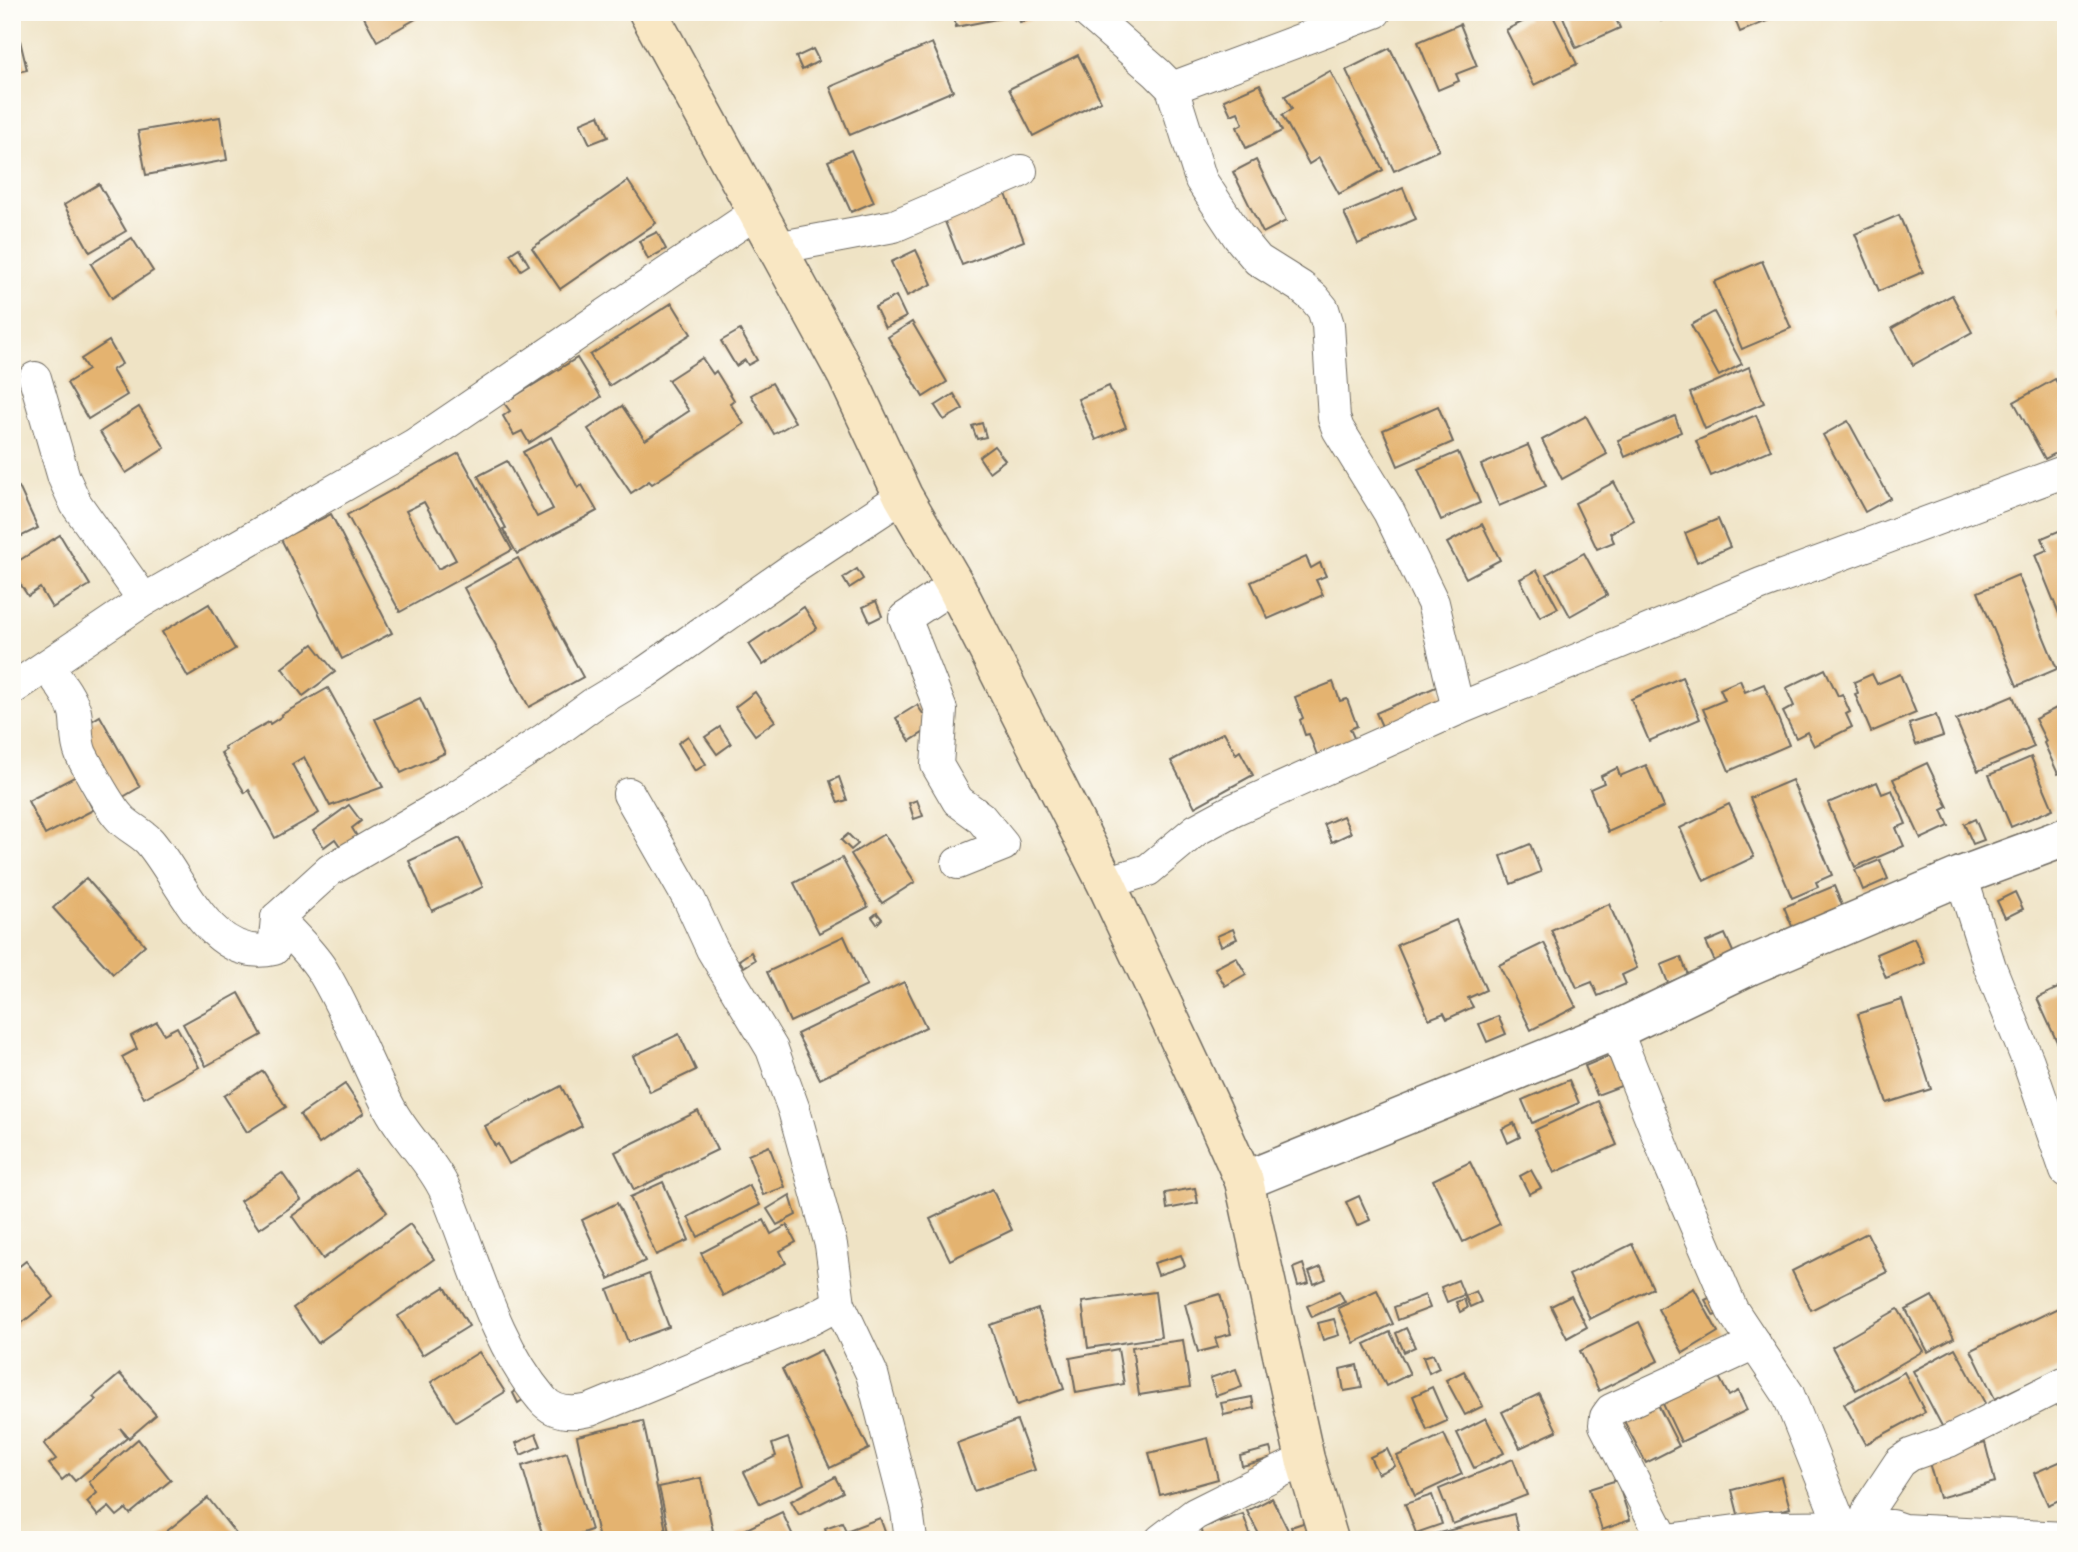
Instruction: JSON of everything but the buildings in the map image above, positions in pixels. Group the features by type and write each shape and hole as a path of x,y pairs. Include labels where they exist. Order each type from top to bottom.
{"main road":[{"path":"648,12 848,376 903,496 956,585 1106,883 1244,1181 1306,1460 1329,1540"}],"street":[{"path":"1087,12 1172,89 1201,180 1238,236 1258,260 1301,287 1323,309 1328,325 1334,418 1388,512 1433,603 1458,709"},
{"path":"1172,89 1375,12"},
{"path":"776,248 894,226 1021,171"},
{"path":"12,689 145,600 414,445 757,212"},
{"path":"35,378 64,478 76,504 145,600"},
{"path":"1106,883 1147,870 1196,830 1233,810 1458,709 1761,584 2066,471"},
{"path":"47,666 68,696 74,710 80,751 119,817 150,842 186,895 216,932 237,947 261,952 274,949 277,918 330,870 456,797 545,739 593,704 646,672 790,570 903,496"},
{"path":"956,585 905,618 941,710 937,765 958,801 980,817 1003,845 958,863"},
{"path":"629,793 690,901 712,949 772,1049 794,1110 828,1231 839,1304 872,1374 907,1510 911,1540"},
{"path":"1244,1181 1616,1030 1749,966 1961,876 2066,837"},
{"path":"1961,876 1990,967 2028,1061 2066,1171"},
{"path":"277,918 322,971 391,1110 438,1175 465,1236 492,1311 518,1366 543,1401 556,1409 573,1414 590,1410 811,1319 839,1304"},
{"path":"1616,1030 1732,1310 1788,1394 1852,1527"},
{"path":"1755,1344 1611,1410 1606,1417 1605,1425 1666,1540 1766,1527 1891,1526 1916,1531 2066,1538"},
{"path":"1852,1527 1870,1507 1900,1462 1910,1455 1949,1441 2066,1382"},
{"path":"1161,1540 1195,1514 1306,1460"}]}
